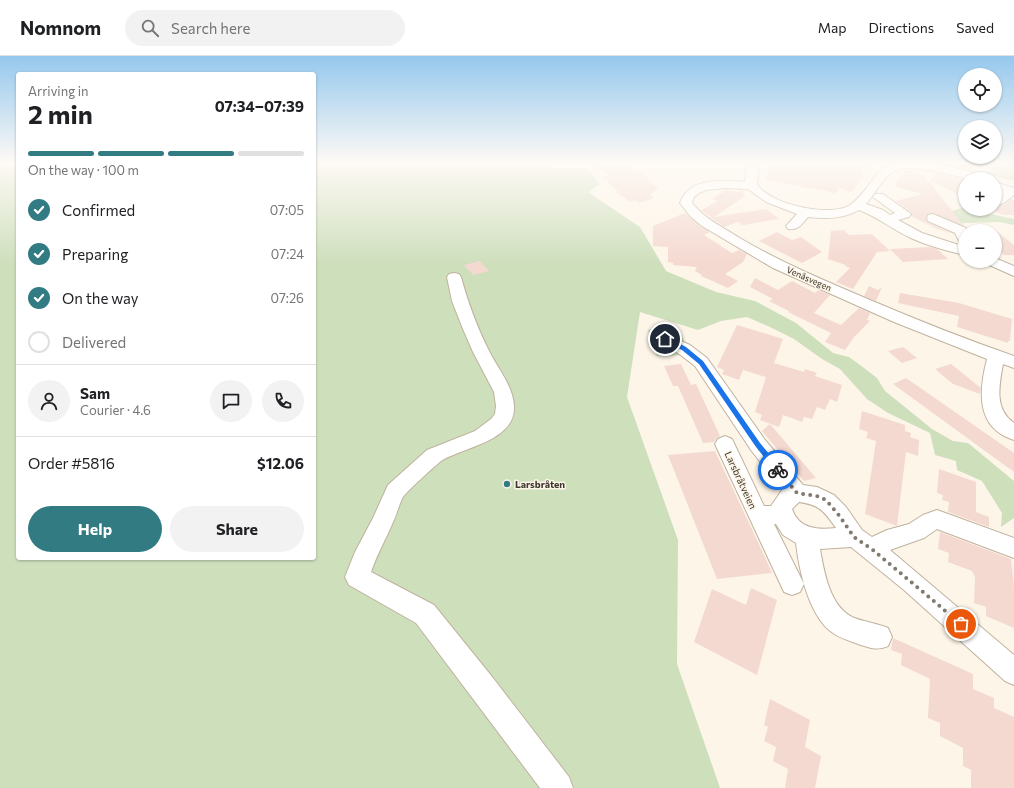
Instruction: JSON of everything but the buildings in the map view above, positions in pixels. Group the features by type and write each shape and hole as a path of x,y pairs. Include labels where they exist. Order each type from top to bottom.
{"street":[{"name":"Venåsvegen","path":"689,196 686,203 693,212 713,227 788,270 914,325 1014,362"},
{"path":"766,196 773,201 805,212 822,214 838,213 850,209 866,196"},
{"path":"879,197 905,214 893,222"},
{"path":"857,204 879,213 927,240 958,249"},
{"path":"793,226 805,212"},
{"path":"933,218 958,230"},
{"path":"893,222 915,224 950,239"},
{"path":"1002,266 1014,272"},
{"path":"454,277 460,301 471,329 481,352 503,392 505,406 504,416 498,424 482,436 434,456 394,491 382,522 366,552 357,577 425,614 558,788"},
{"path":"665,339 691,354 701,362 758,445 797,493"},
{"path":"996,356 991,385 992,406 998,421 1014,432"},
{"name":"Larsbråtveien","path":"725,444 792,584"},
{"path":"854,537 807,538 794,531 787,523 782,515 781,507 789,497 797,493 817,496 826,500 854,537 873,550 912,582 1014,672"},
{"name":"Larsbråtveien","path":"758,515 782,515"},
{"path":"873,550 877,546 892,538 916,531 938,519 1014,548"},
{"path":"807,538 814,580 828,611 842,624 879,637"}],"green space":[{"path":"0,196 16,196 16,560 316,560 316,196 594,196 640,227 666,271 716,292 755,301 796,323 833,353 849,357 877,378 885,391 932,429 953,441 968,443 1014,481 1014,518 1001,527 1002,513 982,481 957,470 956,461 935,455 930,433 888,413 867,399 840,369 822,359 794,339 747,317 721,321 698,330 640,312 627,397 678,540 677,664 720,788 0,788"},
{"path":"958,209 958,216 1000,216 1014,219 1014,225 1000,222 962,223 928,217"},
{"path":"658,327 678,328 691,355 657,356 648,330"}],"way so far":[{"path":"778,470 797,493 817,496 826,500 833,507 854,537 873,550 961,624"}],"place":[{"name":"Larsbråten","path":"507,484"}],"route":[{"path":"665,339 698,358 758,445 778,470"}]}
